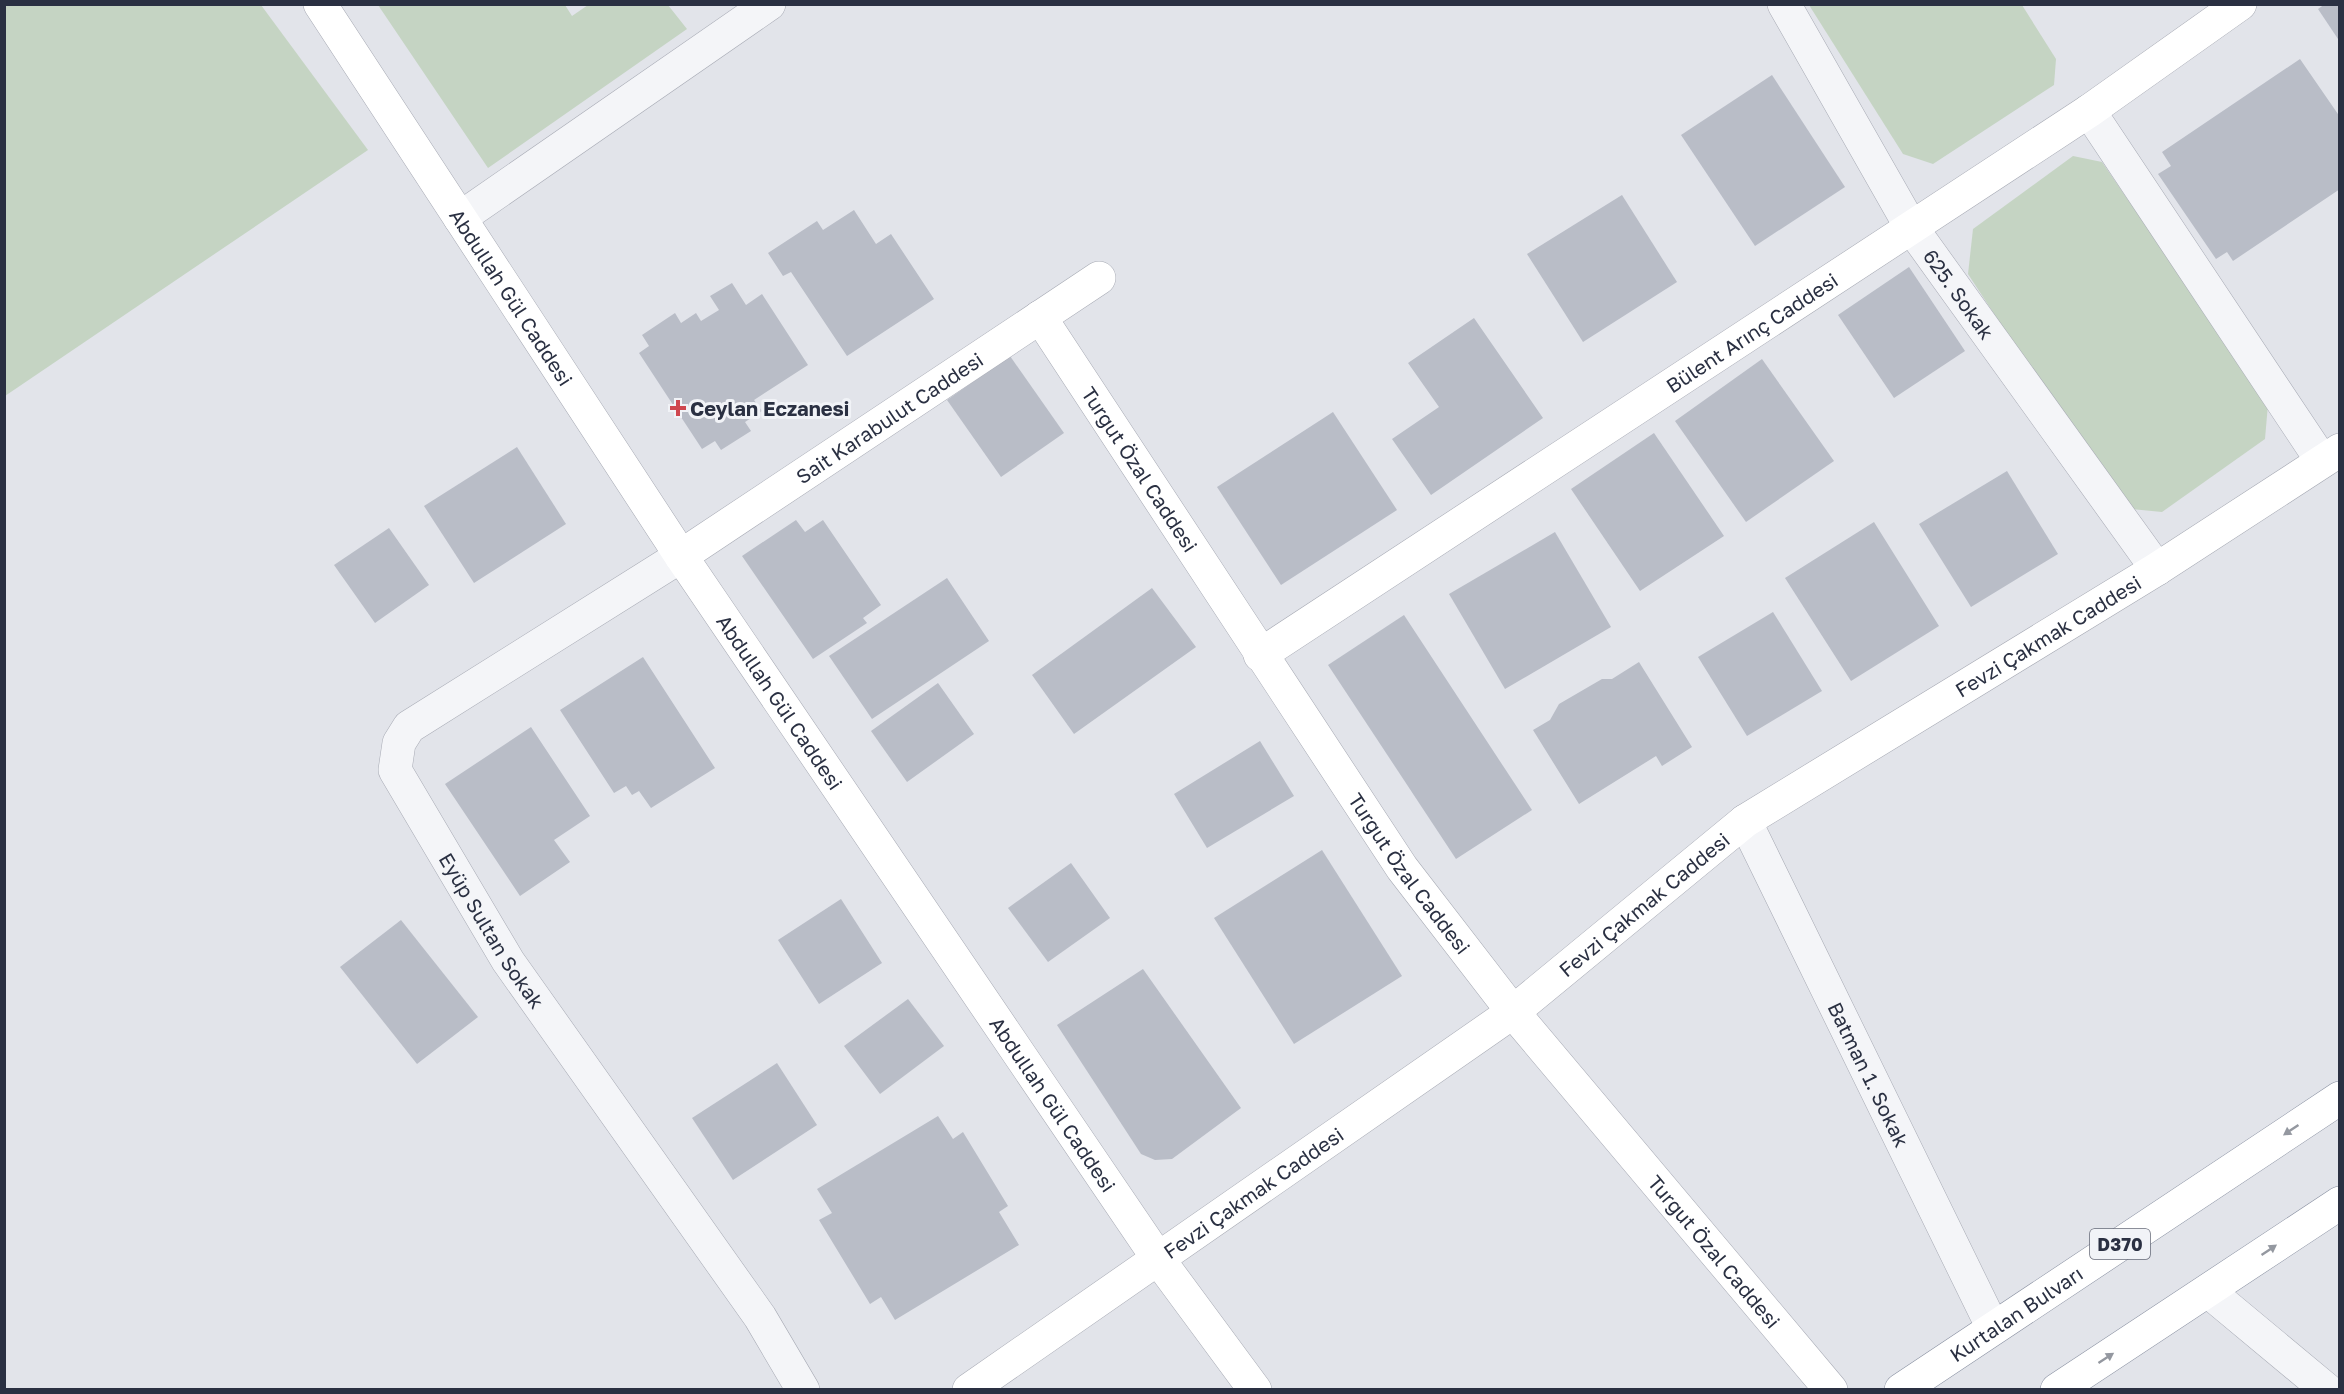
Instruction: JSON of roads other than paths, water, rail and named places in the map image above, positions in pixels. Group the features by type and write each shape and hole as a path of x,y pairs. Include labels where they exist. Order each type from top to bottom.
{"main road":[{"name":"Abdullah Gül Caddesi","path":"321,4 681,556 1159,1260 1255,1389"},
{"name":"Bülent Arınç Caddesi","path":"1260,655 2089,111 2240,4"},
{"name":"Sait Karabulut Caddesi","path":"681,556 1099,278"},
{"name":"Turgut Özal Caddesi","path":"1040,317 1402,868 1513,1012 1831,1389"},
{"name":"Fevzi Çakmak Caddesi","path":"969,1389 1159,1260 1513,1012 1745,821 2157,569 2331,455"},
{"name":"Kurtalan Bulvarı","path":"1900,1389 2340,1098"},
{"path":"2057,1389 2340,1203"}],"street":[{"path":"459,218 769,4"},
{"name":"625. Sokak","path":"1784,4 1911,227 2157,569"},
{"path":"2089,111 2331,455"},
{"name":"Eyüp Sultan Sokak","path":"681,556 409,727 399,743 395,770 508,961 760,1317 803,1389"},
{"name":"Batman 1. Sokak","path":"1745,821 1993,1328"},
{"path":"2208,1291 2327,1389"}],"place":[{"name":"Ceylan Eczanesi","path":"678,408"}]}
